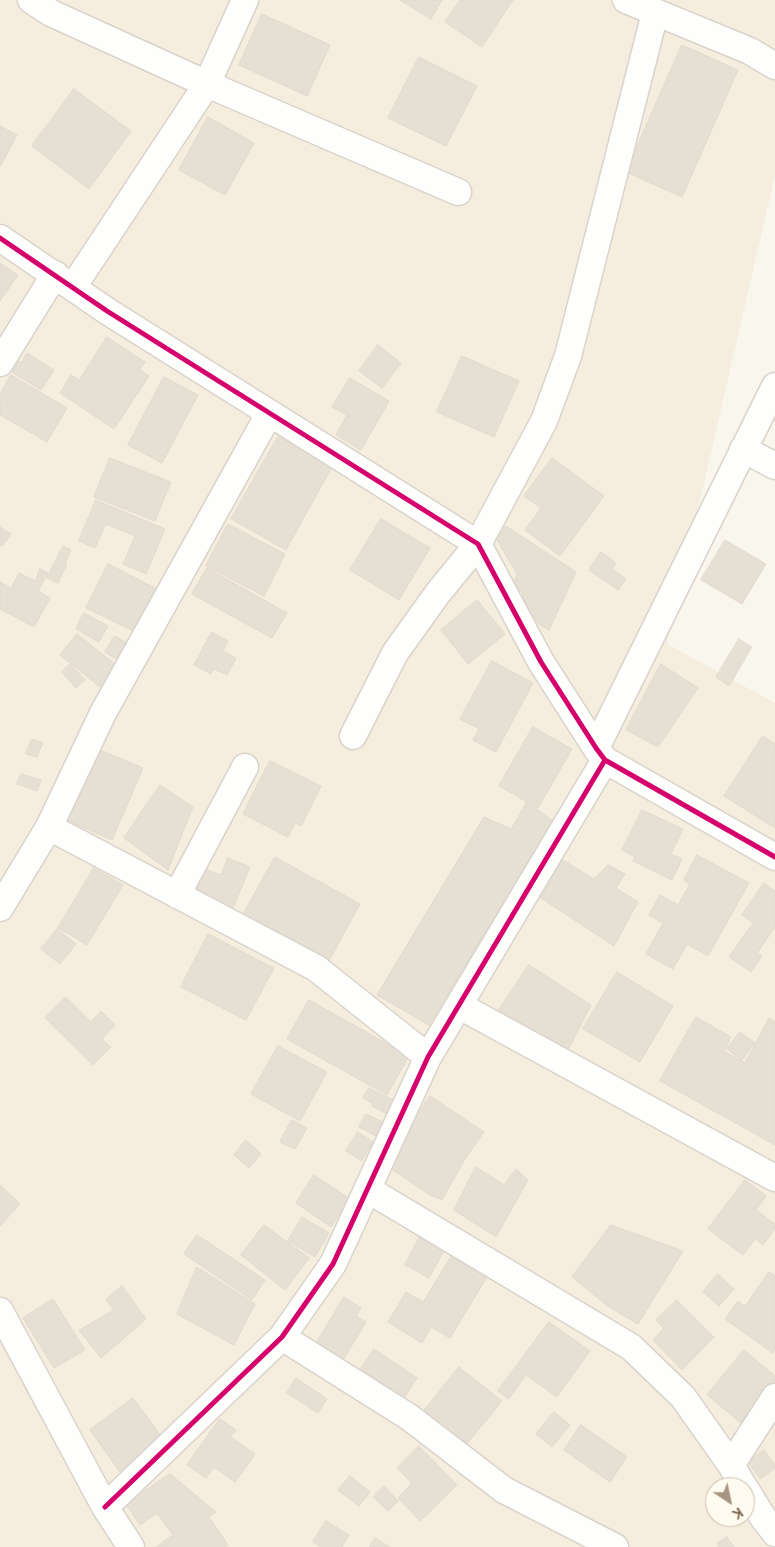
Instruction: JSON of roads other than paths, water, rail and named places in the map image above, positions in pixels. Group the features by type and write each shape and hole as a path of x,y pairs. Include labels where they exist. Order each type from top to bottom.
{"street":[{"path":"31,0 51,13 207,84 458,192"},
{"path":"0,363 64,281 207,84 245,0"},
{"path":"626,0 750,51 775,66"},
{"path":"353,736 395,653 438,593 478,544 544,421 568,356 655,13"},
{"path":"0,238 107,311 478,544 541,662 601,754 775,857"},
{"path":"105,1507 282,1336 333,1264 428,1057 460,1006 601,754 743,449 775,386"},
{"path":"0,908 49,827 103,713 269,414"},
{"path":"743,449 775,466"},
{"path":"177,895 245,767"},
{"path":"49,827 316,968 428,1057"},
{"path":"460,1006 775,1178"},
{"path":"366,1189 631,1347 683,1397 738,1477"},
{"path":"0,1311 105,1507 131,1547"},
{"path":"282,1336 409,1417 504,1490 615,1547"},
{"path":"731,1465 775,1398"},
{"path":"755,1504 775,1533"}]}
